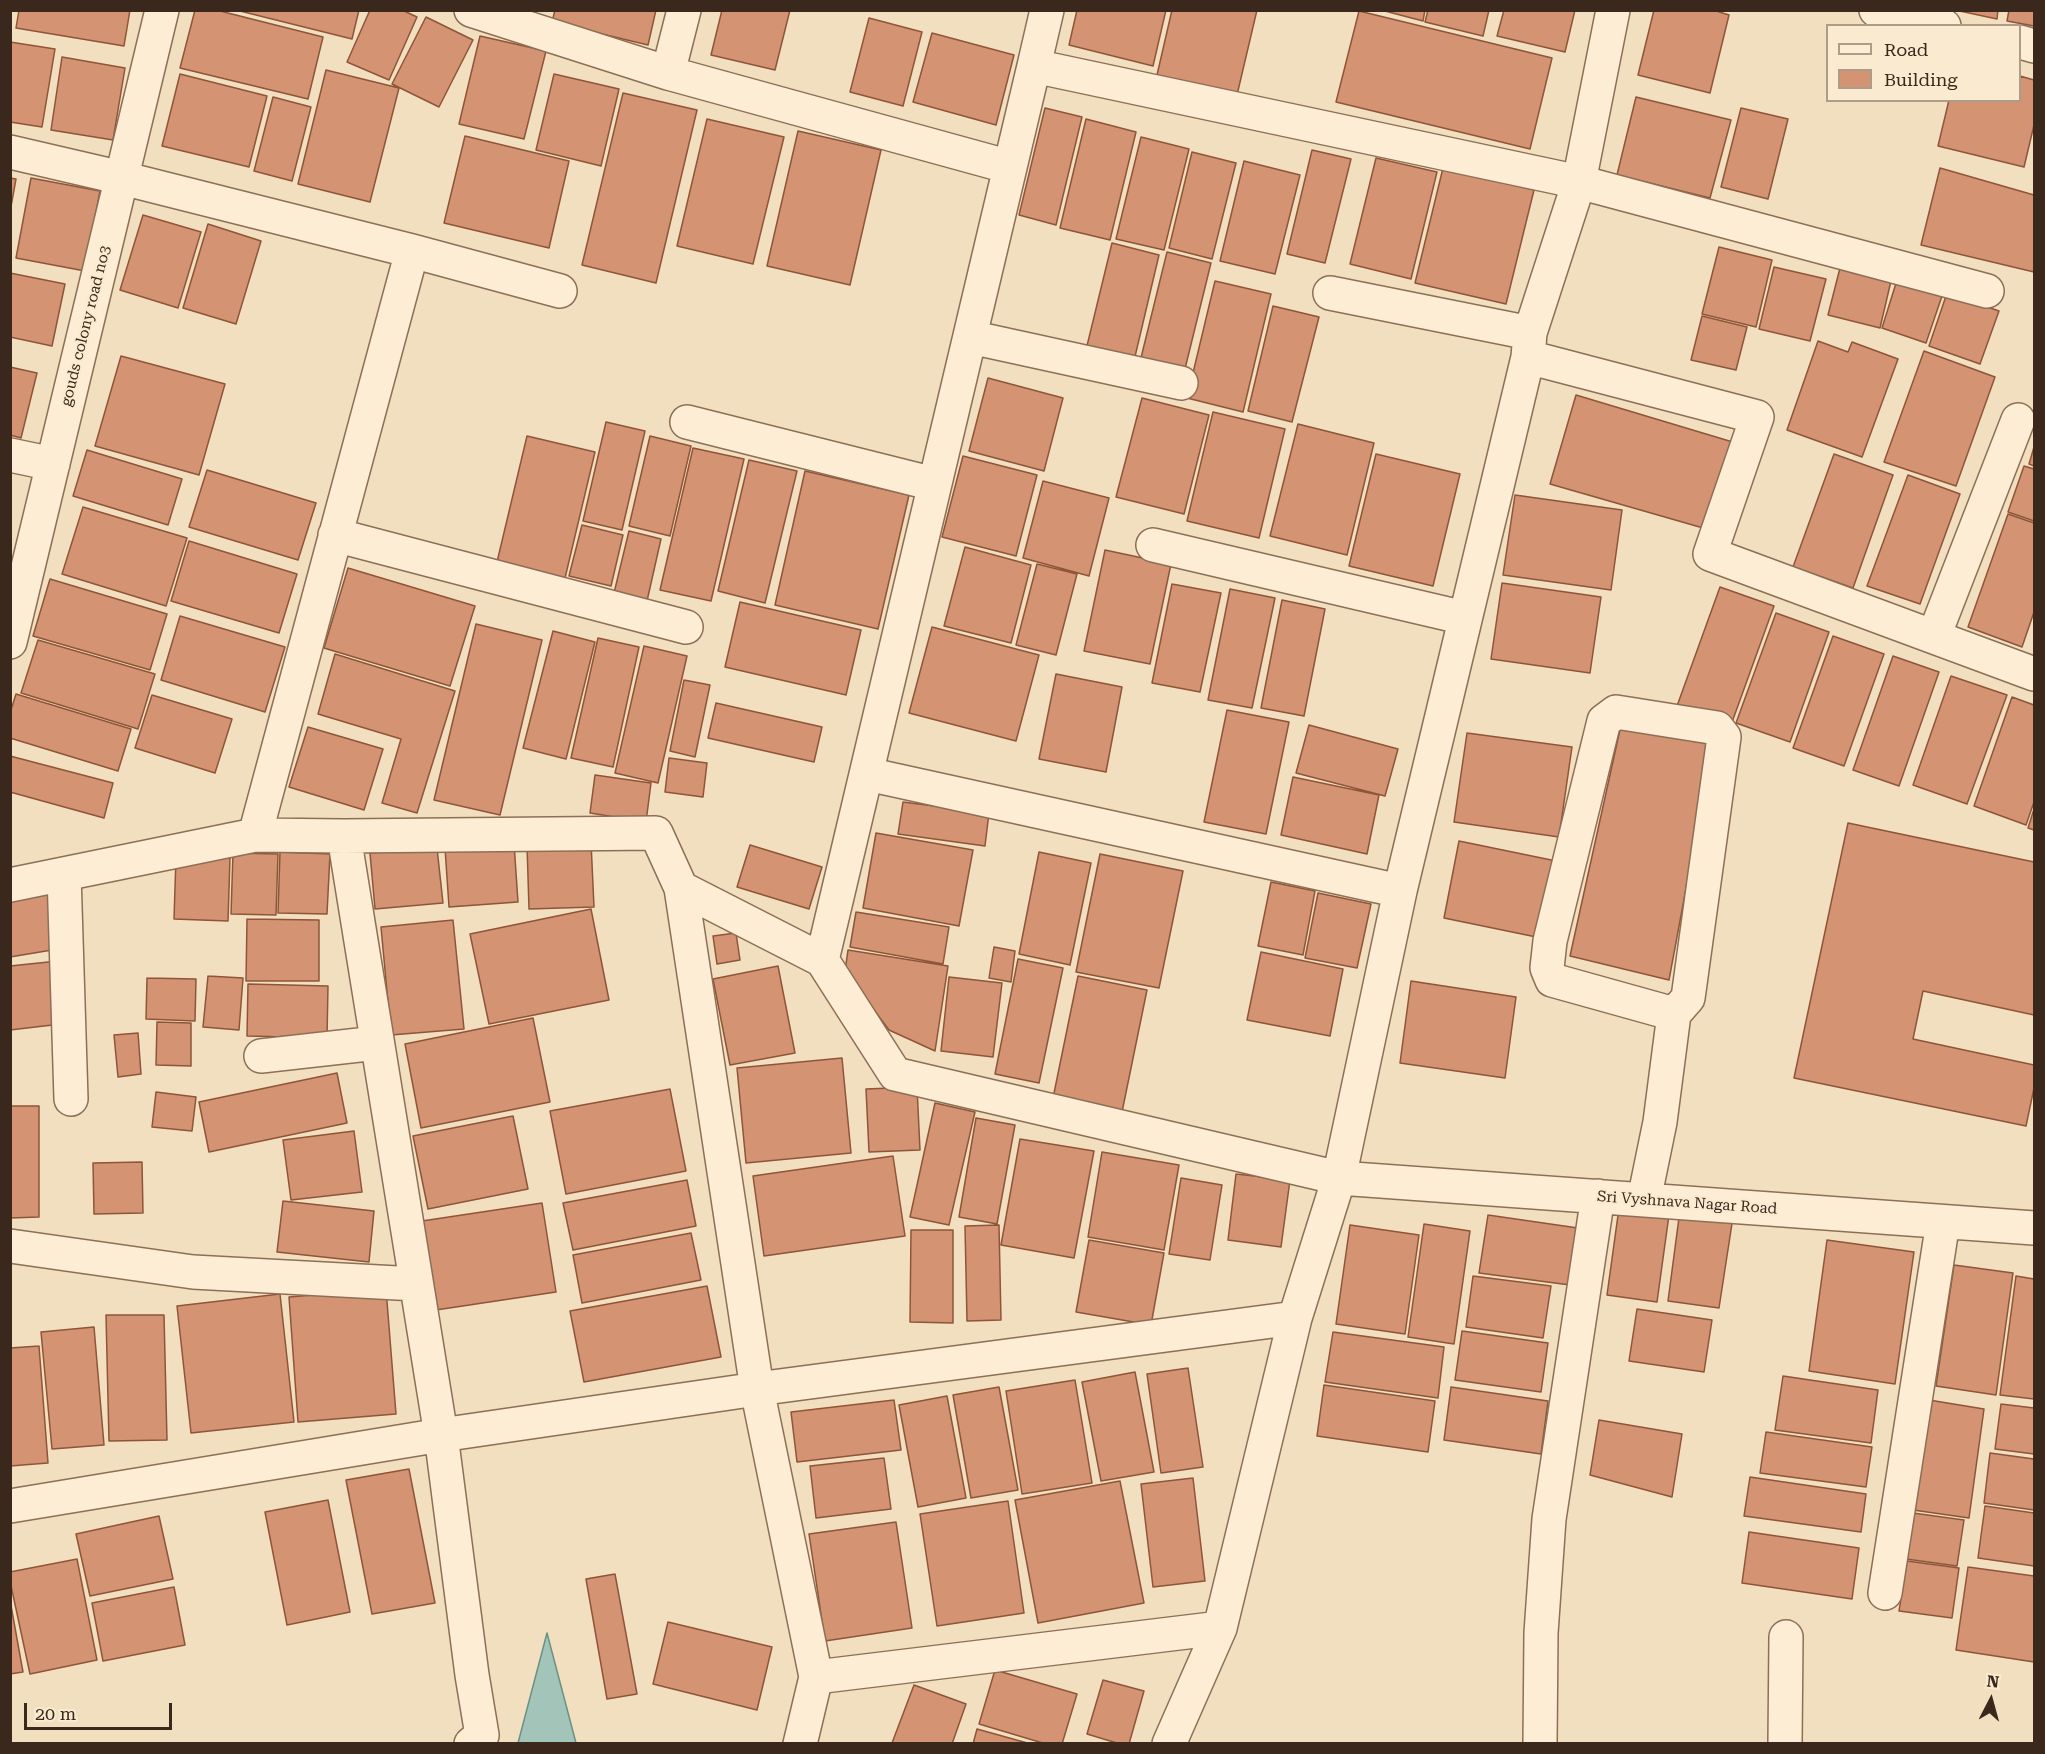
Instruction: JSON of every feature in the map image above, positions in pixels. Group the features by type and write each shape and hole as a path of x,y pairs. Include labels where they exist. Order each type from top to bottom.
{"street":[{"name":"gouds colony road no3","path":"10,642 162,10"},
{"path":"471,10 668,73 1010,167"},
{"path":"668,73 684,10"},
{"path":"681,888 822,960 1047,10"},
{"path":"1169,1743 1221,1628 1295,1318 1339,1178 1400,891 1529,345 1579,182 1613,10"},
{"path":"1876,10 1936,24"},
{"path":"1034,66 1579,182 1987,291"},
{"path":"10,152 412,251 560,291"},
{"path":"255,835 412,251"},
{"path":"1330,293 1529,345 1757,417 1710,554 2034,674"},
{"path":"970,337 1181,383"},
{"path":"1934,636 2018,420"},
{"path":"687,422 934,484"},
{"path":"10,455 53,464"},
{"path":"335,535 686,627"},
{"path":"1152,545 1466,618"},
{"path":"1644,1200 1660,1122 1674,1014 1688,998 1724,737 1717,728 1616,712 1604,722 1550,941 1547,968 1552,980 1674,1014"},
{"path":"867,774 1400,891"},
{"path":"10,885 255,835 656,834 681,888 757,1389 816,1677 800,1743"},
{"path":"344,836 441,1435 482,1735 471,1743"},
{"path":"64,874 71,1098"},
{"name":"Sri Vyshnava Nagar Road","path":"822,960 895,1074 1339,1178 2034,1228"},
{"path":"261,1056 377,1043"},
{"path":"1540,1743 1541,1633 1549,1519 1598,1196"},
{"path":"1885,1593 1943,1222"},
{"path":"10,1246 193,1272 416,1284"},
{"path":"10,1506 441,1435 757,1389 1295,1318"},
{"path":"816,1677 1221,1628"},
{"path":"1785,1743 1786,1637"}],"water":[{"path":"547,1633 576,1743 518,1743"}],"building":[{"path":"19,10 130,10 124,46 16,28"},
{"path":"195,10 216,10 323,37 308,99 180,68"},
{"path":"236,10 359,10 352,39"},
{"path":"370,10 402,10 417,17 389,80 347,62"},
{"path":"555,10 656,10 648,45 552,22"},
{"path":"722,10 790,10 775,70 711,55"},
{"path":"1077,10 1166,10 1153,66 1069,45"},
{"path":"1172,10 1257,10 1237,95 1157,75"},
{"path":"1381,10 1425,10 1423,21"},
{"path":"1428,10 1489,10 1483,36 1425,22"},
{"path":"1504,10 1575,10 1565,52 1497,36"},
{"path":"1654,10 1713,10 1729,15 1710,93 1638,75"},
{"path":"1955,10 1998,10 1997,19"},
{"path":"2009,10 2034,10 2034,26 2007,21"},
{"path":"1359,11 1552,58 1530,149 1336,102"},
{"path":"426,17 473,40 439,107 392,84"},
{"path":"869,18 922,32 903,106 850,92"},
{"path":"932,33 1014,55 996,125 913,102"},
{"path":"480,36 546,51 524,139 459,124"},
{"path":"10,42 55,49 42,127 10,122"},
{"path":"62,57 125,68 113,140 51,130"},
{"path":"326,70 399,88 370,202 298,184"},
{"path":"180,74 267,96 249,167 162,146"},
{"path":"554,74 619,89 601,166 536,150"},
{"path":"2021,76 2034,80 2034,125 2024,167 1938,146 1949,102 2021,102"},
{"path":"623,93 697,110 656,283 582,265"},
{"path":"273,97 311,107 292,181 254,171"},
{"path":"1636,97 1731,120 1710,198 1617,175"},
{"path":"1045,108 1082,117 1056,225 1019,215"},
{"path":"1741,108 1788,119 1768,199 1721,187"},
{"path":"707,119 784,137 753,264 677,246"},
{"path":"1086,119 1136,132 1110,240 1060,228"},
{"path":"798,131 881,150 850,285 767,266"},
{"path":"465,136 569,161 549,248 444,223"},
{"path":"1141,137 1189,149 1164,250 1116,239"},
{"path":"1312,150 1351,159 1325,263 1287,254"},
{"path":"1192,152 1236,163 1212,259 1169,248"},
{"path":"1376,158 1437,172 1411,279 1350,264"},
{"path":"1244,161 1300,175 1275,274 1220,261"},
{"path":"1443,168 1534,190 1506,304 1415,283"},
{"path":"1940,168 2034,195 2034,272 1921,245"},
{"path":"10,178 16,179 10,212"},
{"path":"31,178 100,191 85,271 16,258"},
{"path":"143,215 201,232 178,308 120,290"},
{"path":"208,224 261,241 236,324 183,308"},
{"path":"1112,243 1159,255 1133,365 1085,354"},
{"path":"1719,247 1772,260 1756,327 1702,314"},
{"path":"1167,252 1211,263 1182,381 1138,370"},
{"path":"1774,267 1826,279 1810,341 1759,329"},
{"path":"1840,268 1891,281 1880,328 1828,315"},
{"path":"10,273 65,284 52,346 10,337"},
{"path":"1897,280 1942,296 1926,343 1882,328"},
{"path":"1215,281 1271,294 1243,412 1187,398"},
{"path":"1947,293 1999,311 1980,364 1929,346"},
{"path":"1273,306 1319,317 1292,422 1248,411"},
{"path":"1702,316 1747,327 1736,370 1691,360"},
{"path":"1818,341 1848,352 1852,342 1898,359 1862,457 1787,430"},
{"path":"1924,351 1995,377 1956,486 1884,462"},
{"path":"121,356 225,384 199,475 95,446"},
{"path":"10,367 37,373 21,438 10,435"},
{"path":"988,378 1063,398 1044,471 969,451"},
{"path":"1576,395 1736,443 1710,530 1550,484"},
{"path":"1142,398 1209,415 1184,514 1116,497"},
{"path":"1213,412 1285,429 1259,538 1187,521"},
{"path":"606,422 645,431 622,530 583,521"},
{"path":"1298,424 1374,443 1347,555 1270,536"},
{"path":"527,436 595,452 565,578 497,562"},
{"path":"650,436 691,446 670,536 629,526"},
{"path":"2034,447 2034,466 2029,464"},
{"path":"693,448 744,459 711,601 660,590"},
{"path":"87,450 182,479 168,525 73,496"},
{"path":"1376,454 1460,474 1433,586 1349,566"},
{"path":"1834,454 1893,475 1853,588 1793,567"},
{"path":"963,456 1037,475 1016,556 942,537"},
{"path":"749,460 797,471 765,603 718,591"},
{"path":"2024,466 2034,469 2034,521 2008,512"},
{"path":"207,470 316,503 298,560 189,527"},
{"path":"805,471 909,495 878,629 775,605"},
{"path":"1908,475 1960,494 1920,604 1867,586"},
{"path":"1043,481 1109,498 1089,576 1023,558"},
{"path":"1515,495 1622,510 1611,590 1503,575"},
{"path":"83,507 187,538 166,606 62,574"},
{"path":"2008,514 2034,523 2034,612 2022,647 1968,627"},
{"path":"582,525 623,535 611,586 569,576"},
{"path":"629,531 661,539 647,601 614,593"},
{"path":"189,541 297,574 279,633 171,601"},
{"path":"965,547 1031,565 1011,643 944,626"},
{"path":"1105,550 1171,564 1150,664 1084,651"},
{"path":"1037,564 1077,574 1056,655 1016,645"},
{"path":"348,568 475,606 450,686 324,648"},
{"path":"50,579 167,614 150,670 33,636"},
{"path":"1502,583 1601,597 1590,673 1491,659"},
{"path":"1172,584 1221,593 1200,692 1152,683"},
{"path":"1720,587 1774,606 1731,725 1677,706"},
{"path":"1230,589 1275,598 1252,708 1208,700"},
{"path":"1282,600 1325,609 1304,716 1261,708"},
{"path":"740,602 861,630 846,695 725,667"},
{"path":"1776,613 1829,632 1790,742 1736,723"},
{"path":"180,616 285,647 265,712 161,680"},
{"path":"476,624 542,640 500,815 434,800"},
{"path":"932,627 1039,655 1016,741 909,713"},
{"path":"553,631 595,642 566,759 523,748"},
{"path":"1833,636 1884,654 1844,766 1793,748"},
{"path":"598,638 639,647 613,767 571,758"},
{"path":"38,640 155,674 138,729 21,693"},
{"path":"644,646 687,656 658,783 615,773"},
{"path":"335,654 455,691 417,813 382,803 401,739 318,714"},
{"path":"1893,656 1939,672 1899,786 1853,770"},
{"path":"1056,674 1122,687 1106,772 1039,759"},
{"path":"1951,676 2007,695 1967,804 1913,785"},
{"path":"684,680 710,685 695,757 670,751"},
{"path":"16,694 131,729 118,771 10,738 10,713"},
{"path":"152,695 232,719 215,773 135,748"},
{"path":"2012,697 2034,705 2034,802 2026,825 1974,806"},
{"path":"716,703 822,727 814,762 708,738"},
{"path":"1227,710 1289,722 1266,834 1204,822"},
{"path":"1309,725 1398,749 1385,796 1296,773"},
{"path":"1621,725 1715,733 1669,980 1570,956"},
{"path":"308,727 383,749 364,810 289,787"},
{"path":"1467,733 1572,747 1559,837 1454,822"},
{"path":"10,756 113,783 104,818 10,792"},
{"path":"669,758 707,763 703,797 665,792"},
{"path":"595,775 651,783 646,822 590,813"},
{"path":"1293,777 1379,795 1367,854 1281,835"},
{"path":"903,802 989,813 985,846 898,834"},
{"path":"2034,809 2034,830 2028,828"},
{"path":"1848,823 2034,862 2034,1015 1923,991 1913,1039 2034,1065 2034,1088 2026,1126 1794,1078"},
{"path":"876,833 973,850 959,926 863,908"},
{"path":"1459,841 1561,862 1546,939 1444,918"},
{"path":"591,842 594,907 529,909 527,845"},
{"path":"514,843 518,902 449,907 445,848"},
{"path":"750,845 822,867 809,909 737,887"},
{"path":"437,848 443,903 375,909 370,853"},
{"path":"280,852 330,854 327,914 278,913"},
{"path":"1039,852 1091,863 1070,965 1019,954"},
{"path":"233,853 278,854 276,915 231,914"},
{"path":"1100,854 1183,871 1159,988 1076,972"},
{"path":"176,857 230,858 228,921 174,919"},
{"path":"1271,882 1315,891 1303,955 1258,946"},
{"path":"48,893 58,949 10,957 10,899"},
{"path":"1318,893 1371,904 1357,968 1305,958"},
{"path":"591,909 609,1000 489,1024 470,934"},
{"path":"856,912 949,927 943,964 850,947"},
{"path":"247,919 319,920 319,981 246,981"},
{"path":"453,920 464,1029 391,1035 381,927"},
{"path":"736,933 740,960 717,964 713,936"},
{"path":"994,947 1015,951 1011,982 989,978"},
{"path":"848,950 948,966 935,1051 889,1030 845,971"},
{"path":"1261,952 1343,969 1330,1036 1247,1020"},
{"path":"1018,959 1063,968 1039,1083 995,1074"},
{"path":"58,961 61,1024 10,1030 10,966"},
{"path":"778,966 795,1053 730,1065 713,979"},
{"path":"208,976 243,978 239,1030 203,1027"},
{"path":"1078,976 1147,990 1122,1112 1053,1098"},
{"path":"949,977 1002,983 993,1057 941,1051"},
{"path":"147,978 196,979 195,1021 146,1019"},
{"path":"1411,981 1516,997 1505,1078 1400,1063"},
{"path":"248,984 328,986 327,1038 247,1036"},
{"path":"533,1018 550,1102 421,1128 405,1044"},
{"path":"157,1022 191,1023 191,1066 156,1065"},
{"path":"138,1033 141,1074 118,1077 114,1035"},
{"path":"842,1058 851,1153 746,1163 737,1068"},
{"path":"337,1073 347,1123 209,1152 199,1102"},
{"path":"917,1087 920,1150 869,1152 866,1089"},
{"path":"670,1089 686,1171 566,1194 550,1111"},
{"path":"156,1092 196,1097 192,1131 152,1127"},
{"path":"935,1103 975,1112 949,1225 910,1217"},
{"path":"10,1106 39,1106 39,1217 10,1218"},
{"path":"513,1116 528,1189 428,1209 413,1136"},
{"path":"976,1118 1015,1125 997,1224 959,1217"},
{"path":"354,1131 362,1192 291,1200 283,1140"},
{"path":"1020,1139 1094,1151 1074,1258 1001,1245"},
{"path":"1102,1152 1179,1165 1164,1250 1088,1237"},
{"path":"893,1156 905,1236 764,1256 753,1176"},
{"path":"142,1162 143,1213 94,1214 93,1163"},
{"path":"1236,1174 1290,1180 1281,1247 1228,1240"},
{"path":"1181,1178 1222,1185 1210,1260 1169,1254"},
{"path":"687,1180 696,1226 573,1250 563,1203"},
{"path":"283,1201 374,1211 369,1262 277,1252"},
{"path":"542,1203 556,1292 436,1310 422,1221"},
{"path":"1619,1208 1669,1215 1657,1302 1607,1295"},
{"path":"1680,1210 1733,1217 1719,1308 1668,1301"},
{"path":"1488,1215 1578,1228 1570,1285 1479,1273"},
{"path":"1424,1224 1470,1231 1454,1344 1408,1337"},
{"path":"999,1225 1001,1320 967,1321 965,1226"},
{"path":"1350,1225 1419,1235 1405,1334 1336,1324"},
{"path":"911,1230 953,1230 953,1323 910,1322"},
{"path":"691,1233 701,1280 582,1303 573,1255"},
{"path":"1089,1240 1164,1253 1151,1325 1076,1312"},
{"path":"1827,1240 1914,1252 1895,1384 1809,1371"},
{"path":"1954,1265 2013,1273 1996,1395 1936,1386"},
{"path":"1473,1276 1551,1286 1543,1338 1466,1327"},
{"path":"2016,1276 2034,1279 2034,1399 2000,1395"},
{"path":"707,1286 721,1357 584,1382 570,1311"},
{"path":"386,1289 396,1414 298,1422 289,1297"},
{"path":"280,1294 294,1422 191,1433 177,1306"},
{"path":"1637,1309 1712,1320 1704,1372 1629,1361"},
{"path":"106,1315 164,1315 167,1440 109,1441"},
{"path":"94,1327 104,1445 52,1449 41,1332"},
{"path":"1462,1331 1548,1343 1541,1392 1455,1380"},
{"path":"1333,1332 1444,1347 1438,1398 1325,1382"},
{"path":"39,1346 48,1463 10,1466 10,1348"},
{"path":"1188,1368 1203,1467 1161,1473 1147,1374"},
{"path":"1135,1372 1154,1472 1101,1481 1082,1382"},
{"path":"1783,1376 1878,1390 1871,1443 1775,1430"},
{"path":"1075,1380 1092,1483 1022,1494 1006,1391"},
{"path":"1324,1385 1435,1401 1428,1452 1317,1436"},
{"path":"999,1387 1018,1490 971,1498 953,1395"},
{"path":"1451,1387 1548,1401 1541,1454 1444,1440"},
{"path":"947,1396 966,1498 918,1507 899,1405"},
{"path":"894,1400 901,1450 797,1462 791,1412"},
{"path":"1929,1400 1984,1409 1969,1518 1913,1510"},
{"path":"2001,1404 2034,1408 2034,1454 1995,1449"},
{"path":"1599,1420 1682,1434 1672,1497 1590,1475"},
{"path":"1766,1432 1872,1447 1866,1487 1760,1473"},
{"path":"1990,1453 2034,1459 2034,1510 1984,1503"},
{"path":"884,1458 891,1509 816,1518 810,1466"},
{"path":"409,1469 435,1603 372,1614 346,1480"},
{"path":"1750,1477 1866,1494 1861,1532 1744,1516"},
{"path":"1193,1478 1205,1581 1153,1587 1141,1484"},
{"path":"1120,1481 1144,1603 1038,1623 1015,1500"},
{"path":"328,1500 350,1612 287,1625 265,1512"},
{"path":"1008,1501 1024,1613 937,1626 920,1514"},
{"path":"1985,1506 2034,1513 2034,1566 1978,1558"},
{"path":"1913,1513 1964,1520 1957,1566 1906,1559"},
{"path":"159,1516 173,1579 90,1596 76,1534"},
{"path":"896,1522 912,1628 825,1641 809,1534"},
{"path":"1749,1532 1859,1548 1852,1599 1742,1583"},
{"path":"77,1559 97,1660 30,1674 10,1572"},
{"path":"1907,1561 1959,1568 1952,1618 1899,1611"},
{"path":"1968,1567 2034,1576 2034,1662 1956,1650"},
{"path":"615,1574 637,1694 607,1699 586,1579"},
{"path":"174,1587 185,1645 103,1661 92,1603"},
{"path":"10,1600 23,1672 10,1674"},
{"path":"668,1622 772,1647 757,1710 653,1684"},
{"path":"995,1670 1077,1694 1062,1744 1046,1744 979,1724"},
{"path":"1103,1680 1144,1691 1129,1744 1120,1744 1087,1734"},
{"path":"914,1685 966,1704 952,1744 892,1743"},
{"path":"977,1729 1031,1744 973,1744"}]}
